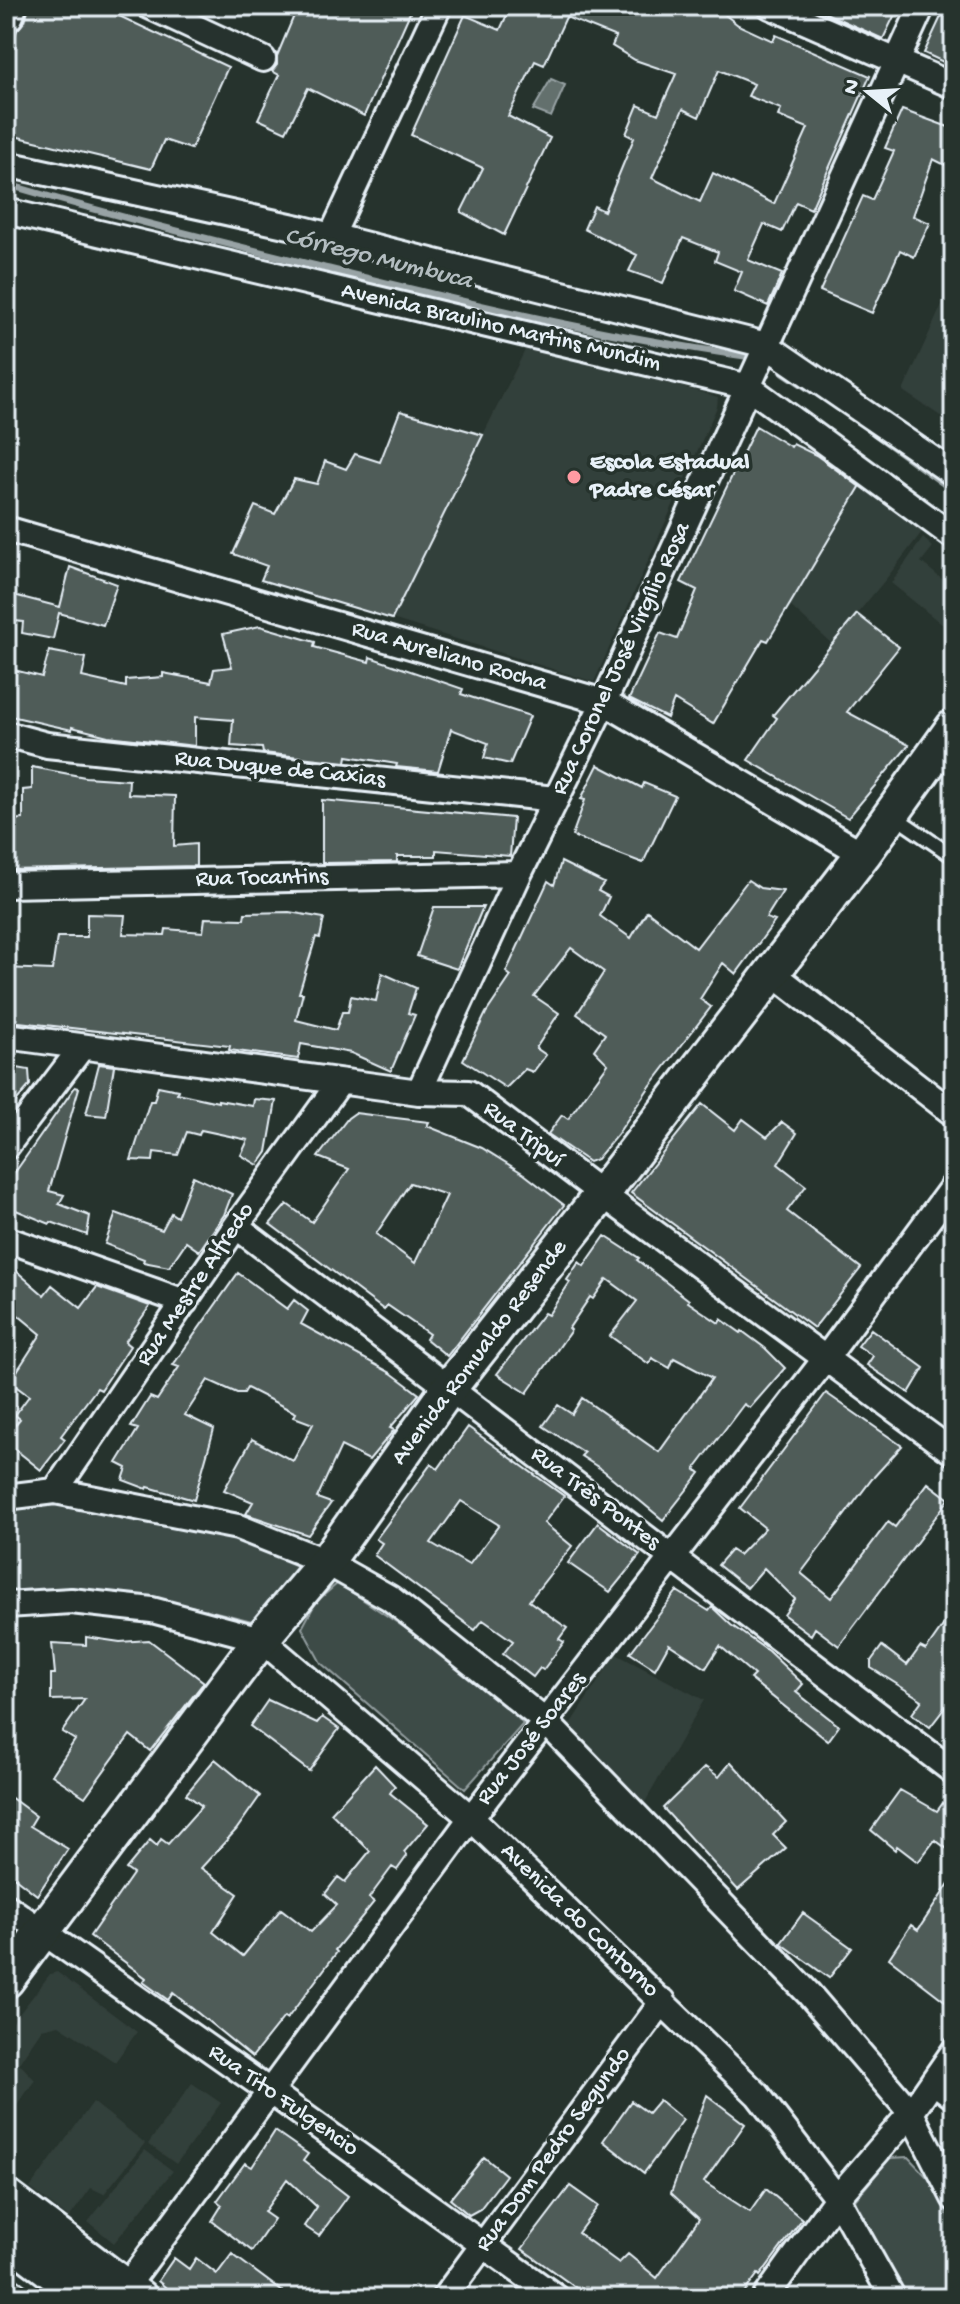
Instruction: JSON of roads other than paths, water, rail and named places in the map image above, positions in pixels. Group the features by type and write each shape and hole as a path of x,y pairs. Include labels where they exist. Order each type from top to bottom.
{"street":[{"path":"6,14 9,6"},
{"path":"149,6 263,59"},
{"path":"331,237 439,6"},
{"path":"770,6 954,86"},
{"name":"Rua Coronel José Virgílio Rosa","path":"419,1092 519,874 604,702 922,6"},
{"name":"Avenida Braulino Martins Mundim","path":"6,164 331,237 766,345 954,474"},
{"name":"Avenida Braulino Martins Mundim","path":"6,211 749,387 954,537"},
{"name":"Rua Aureliano Rocha","path":"6,529 604,702 863,854"},
{"name":"Avenida Romualdo Resende","path":"6,1980 261,1639 326,1562 449,1388 863,854 954,727"},
{"name":"Rua Duque de Caxias","path":"6,734 47,745 555,799"},
{"name":"Rua Tocantins","path":"6,885 519,874"},
{"path":"771,972 954,1114"},
{"name":"Rua Tripuí","path":"6,1036 419,1092 469,1093 954,1453"},
{"path":"6,1147 82,1047"},
{"name":"Rua Mestre Alfredo","path":"55,1491 236,1226 340,1082"},
{"name":"Rua José Soares","path":"128,2294 268,2090 471,1818 826,1358 954,1185"},
{"name":"Rua Três Pontes","path":"236,1226 954,1772"},
{"path":"6,1239 185,1302"},
{"path":"6,1497 55,1491 238,1527 326,1562 390,1598 546,1722 809,1994 911,2113 954,2198"},
{"name":"Avenida do Contorno","path":"6,1605 71,1601 152,1610 261,1639 471,1818 758,2095 837,2198 893,2298"},
{"name":"Rua Tito Fulgencio","path":"6,1906 557,2298"},
{"name":"Rua Dom Pedro Segundo","path":"444,2298 663,2001"},
{"path":"765,2298 837,2198 911,2113 954,2051"},
{"path":"933,2081 954,2097"},
{"path":"6,2197 128,2294"},
{"path":"6,2237 87,2298"}],"lane":[{"path":"891,814 954,857"}],"waterway":[{"name":"Córrego Mumbuca","path":"6,184 380,282 588,329 745,356"},
{"name":"Córrego Mumbuca","path":"782,371 812,391"},
{"name":"Córrego Mumbuca","path":"875,434 954,491"}],"place":[{"name":"Escola Estadual Padre César","path":"574,477"}]}
